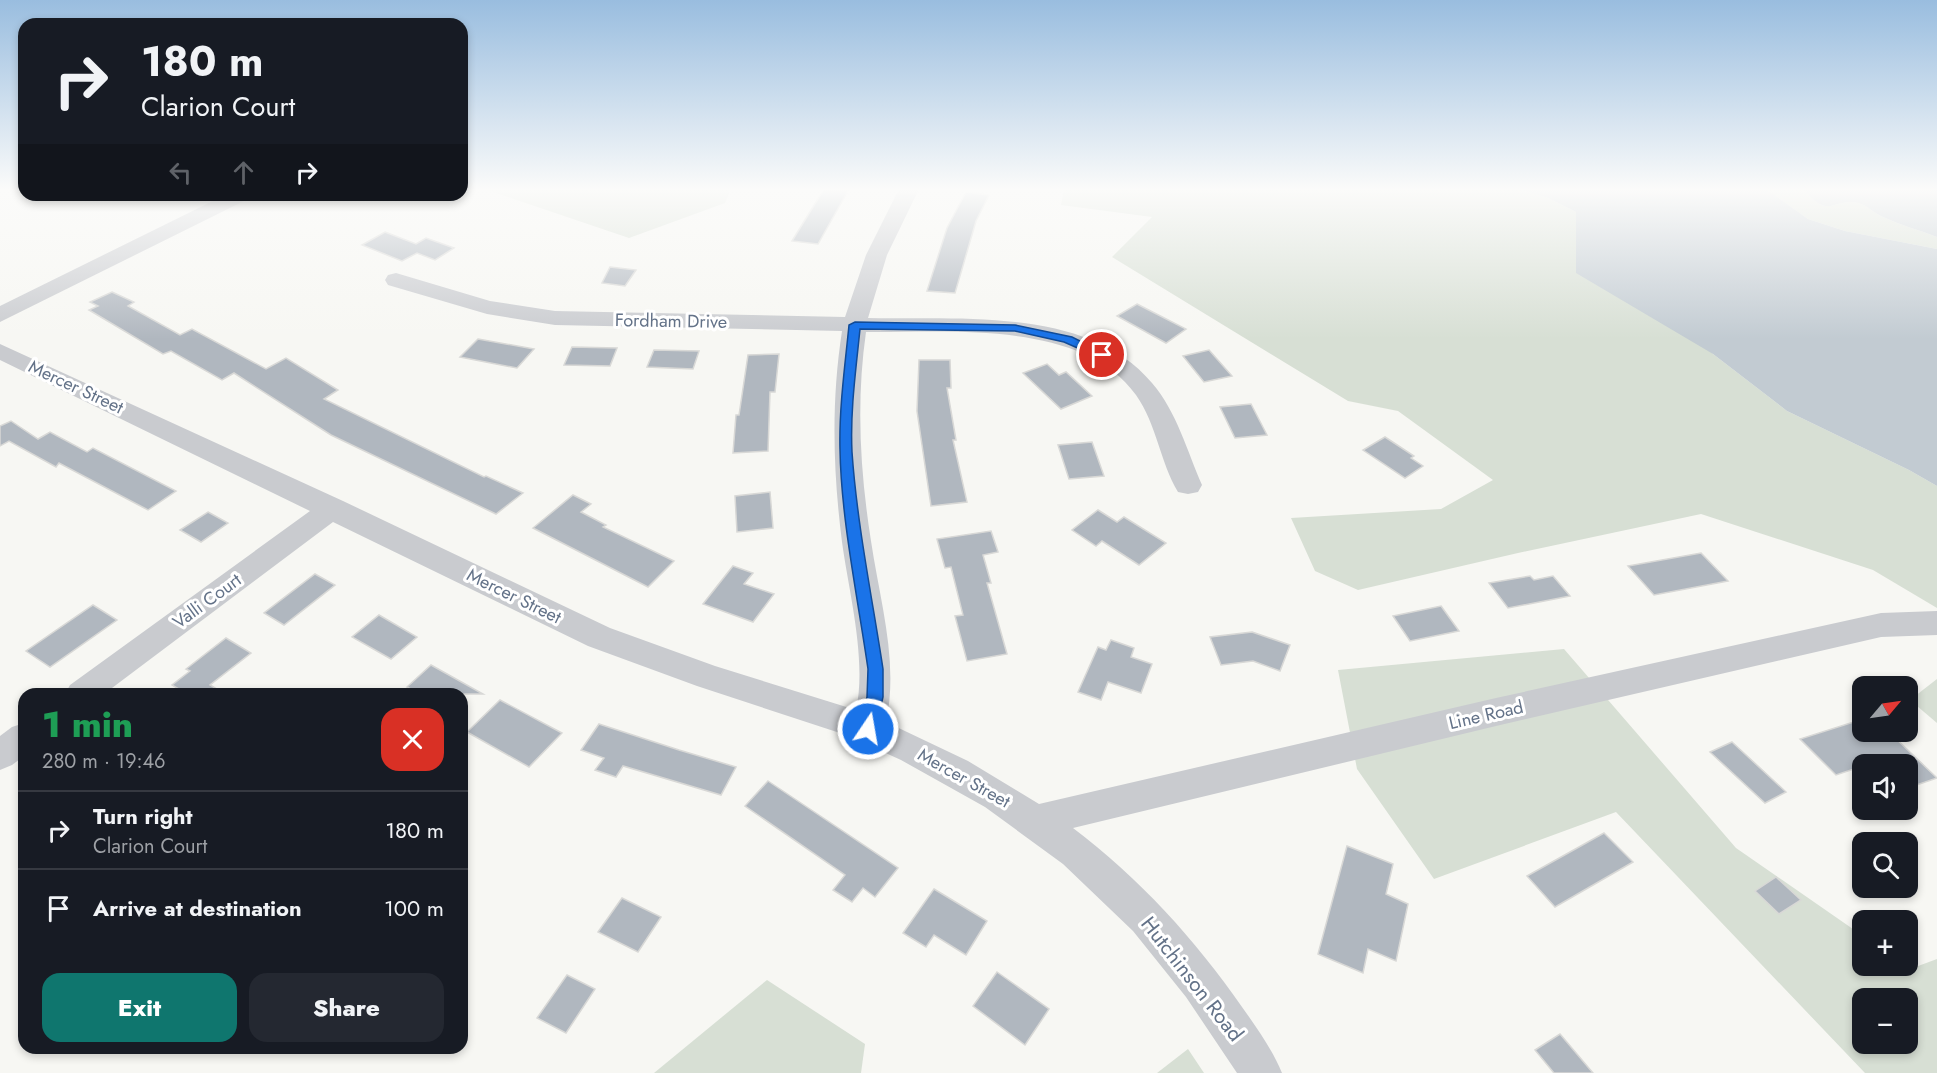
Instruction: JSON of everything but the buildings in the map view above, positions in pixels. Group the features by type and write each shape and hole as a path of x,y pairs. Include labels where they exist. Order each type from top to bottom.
{"street":[{"path":"0,315 152,239"},
{"path":"868,729 875,697 876,669 850,498 846,450 847,402 855,325 883,239"},
{"name":"Fordham Drive","path":"396,280 487,307 555,318 1015,328 1042,332 1092,349 1121,367 1145,390 1156,408 1188,485"},
{"name":"Mercer Street","path":"0,351 333,508 599,637 670,666 868,729 937,761 1036,821"},
{"name":"Valli Court","path":"89,688 333,508"},
{"name":"Line Road","path":"1036,821 1496,712 1881,625 1937,622"},
{"path":"0,755 18,742"},
{"name":"Hutchinson Road","path":"1036,821 1088,861 1122,892 1179,954 1225,1016 1261,1073"}],"shaded area":[{"path":"1130,239 1602,239 1713,354 1787,411 1937,486 1937,608 1873,570 1701,514 1358,590 1315,571 1291,518 1441,509 1493,480 1398,411 1348,401 1112,257"},
{"path":"1576,239 1886,239 1937,249 1937,486 1787,411 1713,354 1576,273"},
{"path":"1886,239 1937,239 1937,249"},
{"path":"1564,649 1736,848 1852,928 1852,976 1918,976 1918,966 1937,959 1937,1073 1865,1073 1616,812 1434,879 1357,769 1338,670"},
{"path":"1937,679 1937,723 1918,707 1918,694"},
{"path":"767,980 865,1044 861,1073 654,1073"},
{"path":"1188,1049 1204,1073 1157,1073"}],"route":[{"path":"868,729 875,697 876,669 850,498 846,450 847,402 855,325 1015,328 1068,339 1102,355"}]}
